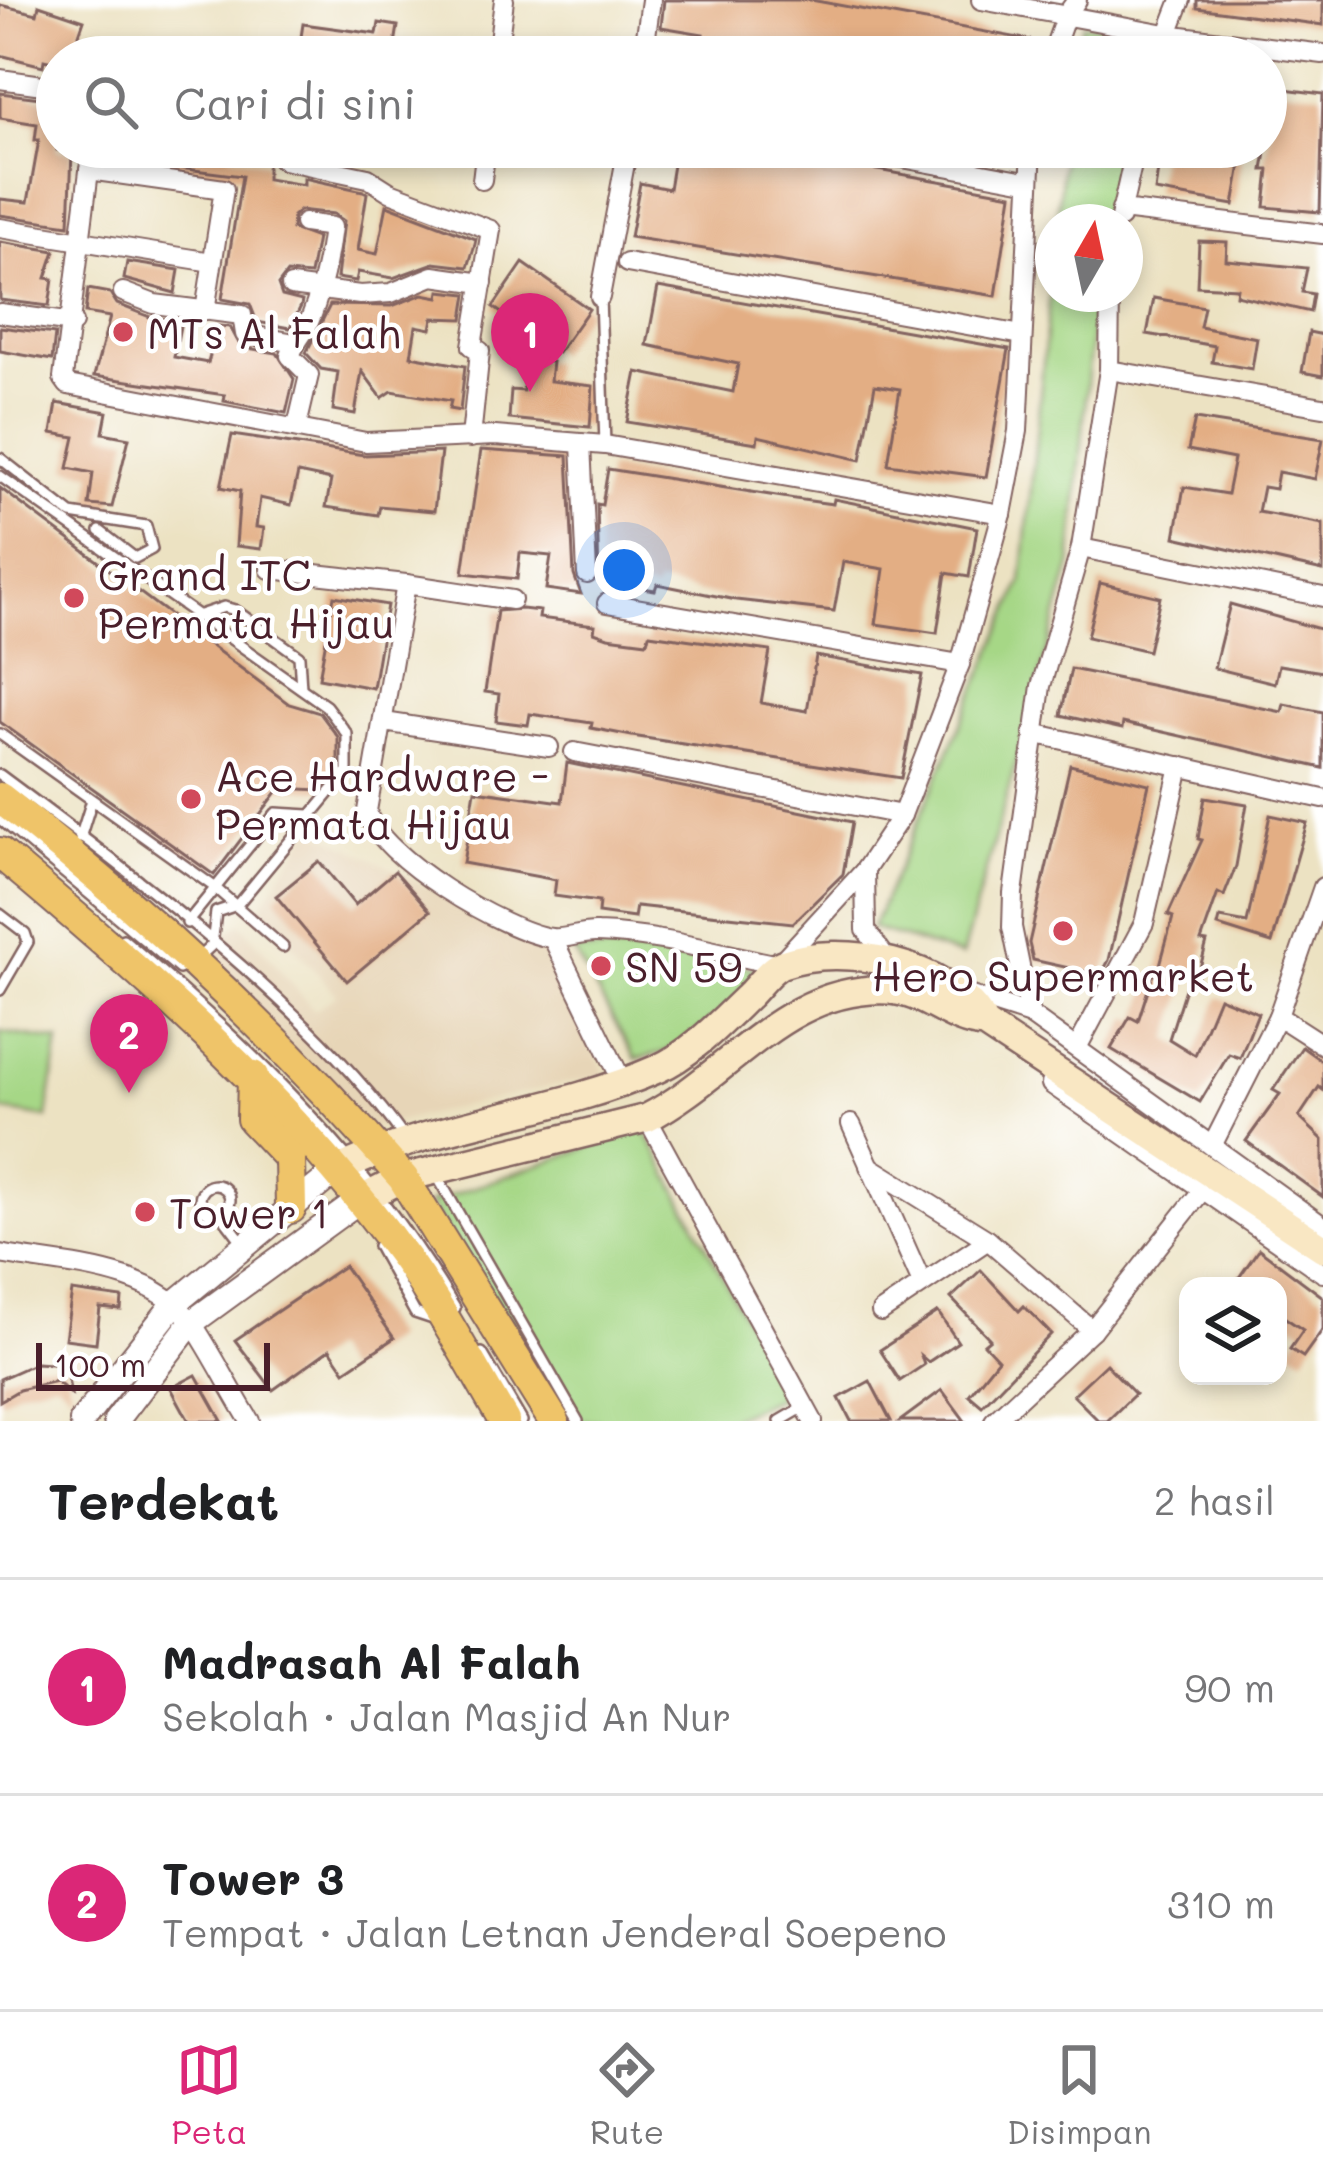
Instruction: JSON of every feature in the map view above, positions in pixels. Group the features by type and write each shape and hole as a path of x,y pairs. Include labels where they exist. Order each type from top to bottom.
{"main road":[{"path":"11,806 192,974 368,1156 376,1192 406,1260 456,1324 504,1421"},
{"path":"6,862 192,974 253,1076 368,1156 376,1192 504,1342 554,1421"},
{"path":"368,1156 622,1081 678,1057 778,965 834,957 955,991 991,1029 1323,1248"},
{"path":"376,1192 434,1172 647,1118 681,1101 768,1028 804,1006 893,977"},
{"path":"893,977 970,1023 991,1029"},
{"path":"746,998 768,1028"},
{"path":"253,1076 252,1118 290,1159 291,1208"}],"street":[{"path":"500,36 504,0"},
{"path":"646,36 651,0"},
{"path":"981,0 1075,10 1182,36"},
{"path":"1166,34 1181,0"},
{"path":"1287,49 1323,54"},
{"path":"0,79 36,84"},
{"path":"321,168 368,178 425,206 486,225 490,248 472,346 480,352 471,438"},
{"path":"482,180 483,168"},
{"path":"600,297 624,168"},
{"path":"953,168 1026,182"},
{"path":"406,584 367,811 380,840 464,900 553,939 596,933 635,937 778,965 865,870 902,815 959,664 1002,514 1018,431 1028,168"},
{"path":"1123,204 1131,168"},
{"path":"205,311 230,190 89,170 63,378 68,385 385,444 471,438 580,443 1002,514"},
{"path":"1143,218 1323,234"},
{"path":"297,426 309,375 290,358 308,326 315,292 326,278 332,227 304,223"},
{"path":"0,228 212,262"},
{"path":"627,263 1022,335"},
{"path":"291,286 315,292 391,293 433,276 483,283"},
{"path":"123,292 154,304 244,316 245,334 295,343"},
{"path":"1030,1015 1012,927 1033,733 1081,548 1109,370 1111,312"},
{"path":"0,314 73,323"},
{"path":"1109,370 1323,407"},
{"path":"580,443 587,574"},
{"path":"1081,548 1323,597"},
{"path":"270,569 512,599"},
{"path":"607,603 959,664"},
{"path":"384,722 548,747"},
{"path":"1033,733 1323,799"},
{"path":"574,752 902,815"},
{"path":"1077,1048 1144,923 1180,766"},
{"path":"865,870 866,931 893,977 1323,1273"},
{"path":"1212,1146 1278,1016 1323,887"},
{"path":"553,939 622,1081"},
{"path":"955,991 1030,1015 1323,1226"},
{"path":"1278,1016 1323,1046"},
{"path":"647,1118 809,1414"},
{"path":"851,1124 922,1283"},
{"path":"82,1421 244,1244 368,1156"},
{"path":"869,1166 958,1216 1091,1330"},
{"path":"1002,1419 1091,1330 1204,1188"},
{"path":"116,1421 183,1313 376,1192"},
{"path":"881,1312 988,1240"},
{"path":"0,1254 136,1281 183,1313 250,1421"}],"lane":[{"path":"600,297 605,446"},
{"path":"0,458 71,514 146,526 151,532 149,554 135,558 100,531"},
{"path":"0,476 10,489 301,688 342,722 350,758 338,785 237,905 216,913 192,974"},
{"path":"90,544 110,519"},
{"path":"194,616 224,607 235,610 299,656 301,688"},
{"path":"0,734 213,886 283,947"},
{"path":"0,775 11,806 80,838 187,923"},
{"path":"80,838 91,802"},
{"path":"192,974 187,923 213,886 276,813 310,815"},
{"path":"0,839 192,974"},
{"path":"0,914 28,937 25,952 0,990"},
{"path":"434,1172 504,1342 522,1421"},
{"path":"376,1192 540,1421"},
{"path":"221,1214 244,1244"},
{"path":"504,1342 578,1421"},
{"path":"780,1421 809,1414"}],"shaded area":[{"path":"311,827 545,949 605,1074 372,1127 210,971 223,934 241,923 314,1011 337,995 260,908"}],"green space":[{"path":"1082,24 1150,33 1149,36 1080,36"},
{"path":"1062,168 1117,168 1109,204 1059,204"},
{"path":"1048,312 1093,312 1071,566 962,956 872,928 1022,582"},
{"path":"573,950 691,950 769,973 677,1049 636,1059"},
{"path":"0,1032 59,1041 47,1118 0,1110"},
{"path":"644,1128 785,1394 724,1421 560,1421 429,1203"}],"building":[{"path":"664,0 811,0 1008,36 703,36 661,27"},
{"path":"1197,0 1323,0 1323,25 1197,8"},
{"path":"0,5 37,14 39,5 84,20 78,36 36,36 36,64 0,55"},
{"path":"379,23 398,26 396,36 301,36 303,24 377,34"},
{"path":"1287,89 1323,94 1320,212 1265,207 1269,170 1263,170 1287,168"},
{"path":"0,93 36,97 36,124 0,118"},
{"path":"36,157 36,168 71,168 69,225 0,215 0,199 28,202"},
{"path":"178,168 267,168 267,179 304,185 304,178 363,191 367,193 358,250 377,254 387,205 476,239 468,267 434,263 393,278 358,272 356,281 337,278 344,221 334,214 300,210 293,216 292,229 317,238 310,275 287,273 278,285 282,296 302,301 301,306 290,328 257,322 250,304 222,299 242,176"},
{"path":"672,168 867,168 1012,194 996,296 630,237 640,183 669,189"},
{"path":"1158,168 1240,168 1234,205 1155,191"},
{"path":"1199,241 1227,242 1226,260 1307,268 1302,292 1313,294 1310,312 1236,295 1237,288 1197,286"},
{"path":"0,242 55,251 46,278 53,279 49,306 0,300"},
{"path":"127,262 179,270 175,293 124,279"},
{"path":"523,263 589,309 558,353 493,307"},
{"path":"658,287 1009,349 986,477 888,464 900,389 875,385 861,460 758,436 757,443 627,422 637,372 733,392 738,364 647,345"},
{"path":"88,289 110,293 117,304 150,317 181,321 174,357 208,363 218,326 230,327 241,347 277,353 294,379 286,413 224,401 225,395 94,376 110,317 85,313"},
{"path":"440,291 467,294 463,319 433,318 431,329 416,326 411,356 465,366 460,411 449,409 451,401 392,391 382,398 362,371 355,414 333,410 338,372 321,369 306,353 330,305 392,306 423,294 439,297"},
{"path":"1154,298 1204,307 1200,327 1257,338 1252,369 1212,362 1215,346 1147,334"},
{"path":"0,327 55,334 52,360 0,351"},
{"path":"1309,332 1323,335 1323,376 1302,372"},
{"path":"526,359 552,362 550,381 593,386 590,427 509,419 511,390 523,391"},
{"path":"57,403 107,412 103,433 129,438 112,507 89,505 93,473 68,468 75,437 52,433"},
{"path":"1195,419 1323,439 1315,479 1278,472 1275,489 1263,487 1258,512 1323,524 1323,571 1175,537 1184,487 1227,494 1234,459 1188,450"},
{"path":"232,435 364,455 441,452 434,511 380,506 378,515 326,507 331,480 298,473 291,505 260,498 256,527 264,528 261,549 236,546 240,491 221,487"},
{"path":"481,450 568,456 574,575 581,594 546,589 551,556 520,553 517,579 463,573"},
{"path":"608,469 795,499 833,504 834,499 977,528 969,577 946,573 937,633 876,624 884,569 843,562 834,611 736,600 657,584 655,590 599,581 597,504 602,505"},
{"name":"Grand ITC Permata Hijau","path":"0,488 289,704 320,713 338,737 338,769 320,790 280,788 214,875 0,722"},
{"path":"1100,583 1160,597 1148,651 1087,637"},
{"path":"334,596 387,605 373,688 319,678"},
{"path":"1230,604 1323,630 1323,672 1279,665 1275,683 1214,668"},
{"path":"497,611 540,611 539,618 595,625 594,632 608,637 647,642 649,634 770,651 761,703 807,711 816,656 922,675 901,778 632,736 591,728 592,723 530,714 528,725 496,721 499,694 485,692"},
{"path":"1071,669 1282,712 1284,704 1323,712 1323,768 1123,723 1122,729 1061,715"},
{"path":"567,763 852,822 843,874 793,923 636,906 634,918 598,913 599,902 554,896 556,880 463,863 475,790 562,802"},
{"path":"1070,765 1149,784 1109,960 1101,975 1033,960 1029,943"},
{"path":"1205,797 1247,804 1236,866 1224,896 1218,893 1201,941 1207,942 1198,975 1190,973 1169,1039 1195,1055 1219,997 1258,1013 1240,1058 1229,1054 1200,1102 1111,1049 1130,1017 1138,1021 1153,974 1157,976 1173,917 1168,915 1202,840 1198,839"},
{"path":"1270,815 1307,823 1272,943 1218,926 1220,918 1247,923"},
{"path":"319,861 355,905 395,871 430,911 347,981 276,896"},
{"path":"1302,1047 1323,1062 1323,1090 1319,1087 1299,1117 1323,1140 1323,1197 1246,1141 1280,1094 1273,1090"},
{"path":"1259,1249 1323,1297 1323,1329 1303,1357 1290,1349 1303,1330 1287,1319 1287,1277 1239,1277"},
{"path":"344,1266 394,1338 345,1371 330,1349 273,1390 235,1340"},
{"path":"981,1270 1019,1311 1024,1306 1051,1334 982,1406 969,1395 998,1359 984,1344 990,1339 951,1298"},
{"path":"72,1291 122,1298 121,1310 100,1308 96,1343 65,1339"},
{"path":"938,1312 958,1342 928,1362 921,1356 924,1365 900,1381 880,1350"},
{"path":"36,1363 65,1365 71,1394 56,1381 19,1390 0,1401 0,1379"},
{"path":"1106,1364 1135,1394 1107,1421 1099,1421 1073,1395"},
{"path":"196,1375 222,1421 189,1421 171,1388"},
{"path":"870,1381 891,1421 851,1421 839,1398"},
{"path":"942,1390 965,1421 900,1421"}],"place":[{"name":"MTs Al Falah","path":"123,332"},
{"name":"Madrasah Al Falah","path":"530,392"},
{"name":"Grand ITC Permata Hijau","path":"74,598"},
{"name":"Ace Hardware - Permata Hijau","path":"191,799"},
{"name":"Hero Supermarket","path":"1063,931"},
{"name":"SN 59","path":"601,966"},
{"name":"Tower 3","path":"129,1093"},
{"name":"Tower 1","path":"145,1212"}]}
